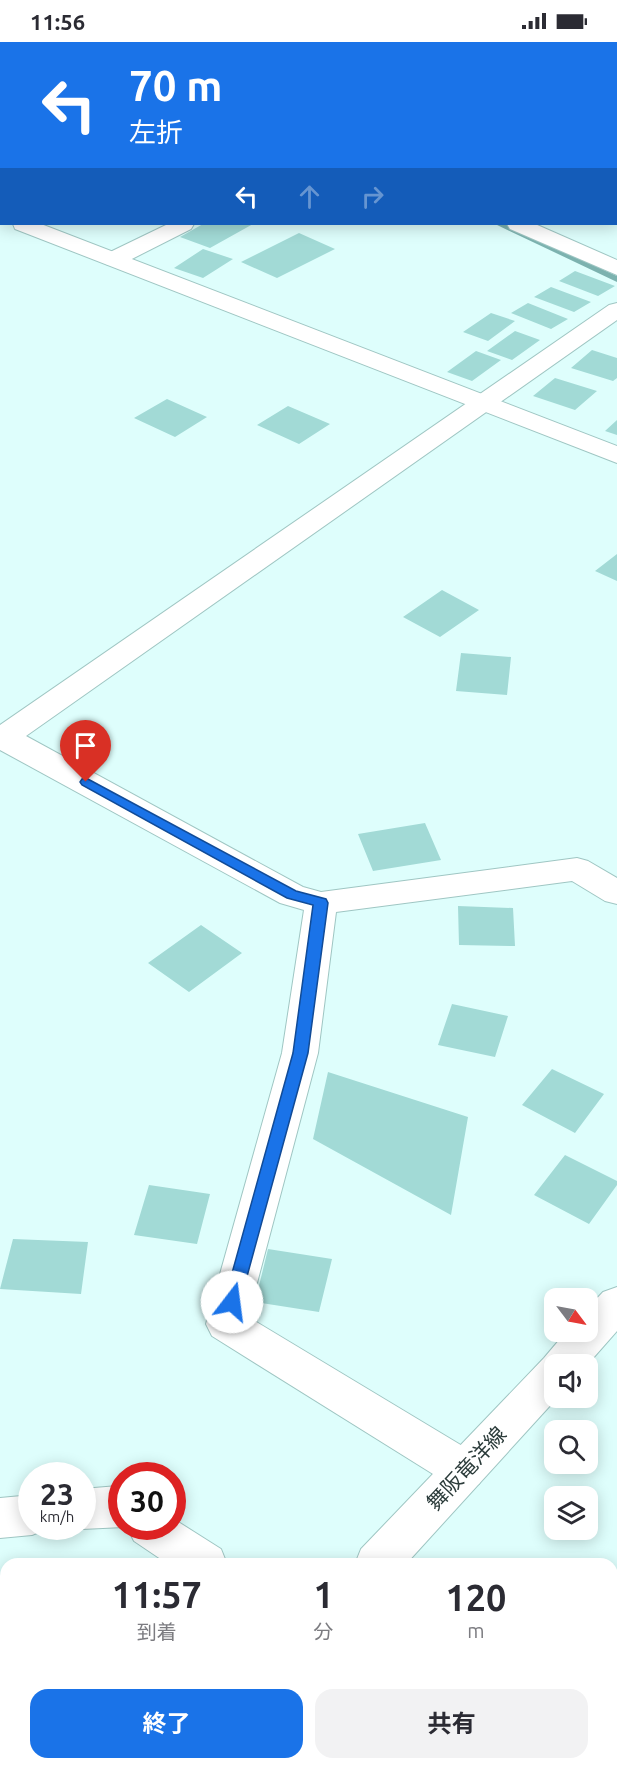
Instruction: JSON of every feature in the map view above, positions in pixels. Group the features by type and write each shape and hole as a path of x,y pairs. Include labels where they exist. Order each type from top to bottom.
{"street":[{"path":"26,225 617,456"},
{"path":"114,259 181,225"},
{"path":"520,225 617,268"},
{"path":"617,310 1,737 292,895 321,903 576,869 617,893"},
{"path":"321,903 300,1053 226,1324 464,1470"},
{"path":"571,1354 617,1304"},
{"name":"舞阪竜洋線","path":"383,1558 544,1384"},
{"path":"0,1518 18,1516"},
{"path":"169,1540 196,1558"}],"building":[{"path":"201,225 251,225 210,248 180,237"},
{"path":"299,233 335,249 277,278 241,262"},
{"path":"203,249 233,259 203,278 174,268"},
{"path":"575,271 615,286 598,296 559,281"},
{"path":"551,287 591,302 574,312 534,297"},
{"path":"528,303 568,319 551,329 511,313"},
{"path":"491,313 515,321 488,341 463,332"},
{"path":"515,331 540,340 512,360 487,351"},
{"path":"592,350 617,358 617,378 613,381 571,368"},
{"path":"476,351 501,360 472,381 447,372"},
{"path":"555,378 597,391 575,410 533,396"},
{"path":"167,399 207,417 175,437 134,418"},
{"path":"288,406 330,424 299,444 257,425"},
{"path":"617,420 617,435 605,431"},
{"path":"617,554 617,581 595,571"},
{"path":"442,590 479,610 440,637 403,617"},
{"path":"461,653 511,657 507,695 456,691"},
{"path":"425,823 441,860 373,871 358,834"},
{"path":"458,906 513,908 515,946 459,945"},
{"path":"201,925 242,953 189,992 148,963"},
{"path":"452,1004 508,1016 495,1057 438,1045"},
{"path":"552,1069 604,1094 575,1133 522,1105"},
{"path":"328,1072 468,1117 451,1215 313,1139"},
{"path":"565,1155 617,1181 617,1185 589,1224 534,1195"},
{"path":"149,1185 210,1194 197,1244 134,1235"},
{"path":"13,1239 88,1242 81,1294 0,1289"},
{"path":"268,1249 332,1259 319,1312 255,1302"}],"waterway":[{"path":"501,225 617,279"}],"route":[{"path":"86,782 292,895 321,903 300,1053 232,1302"}]}
